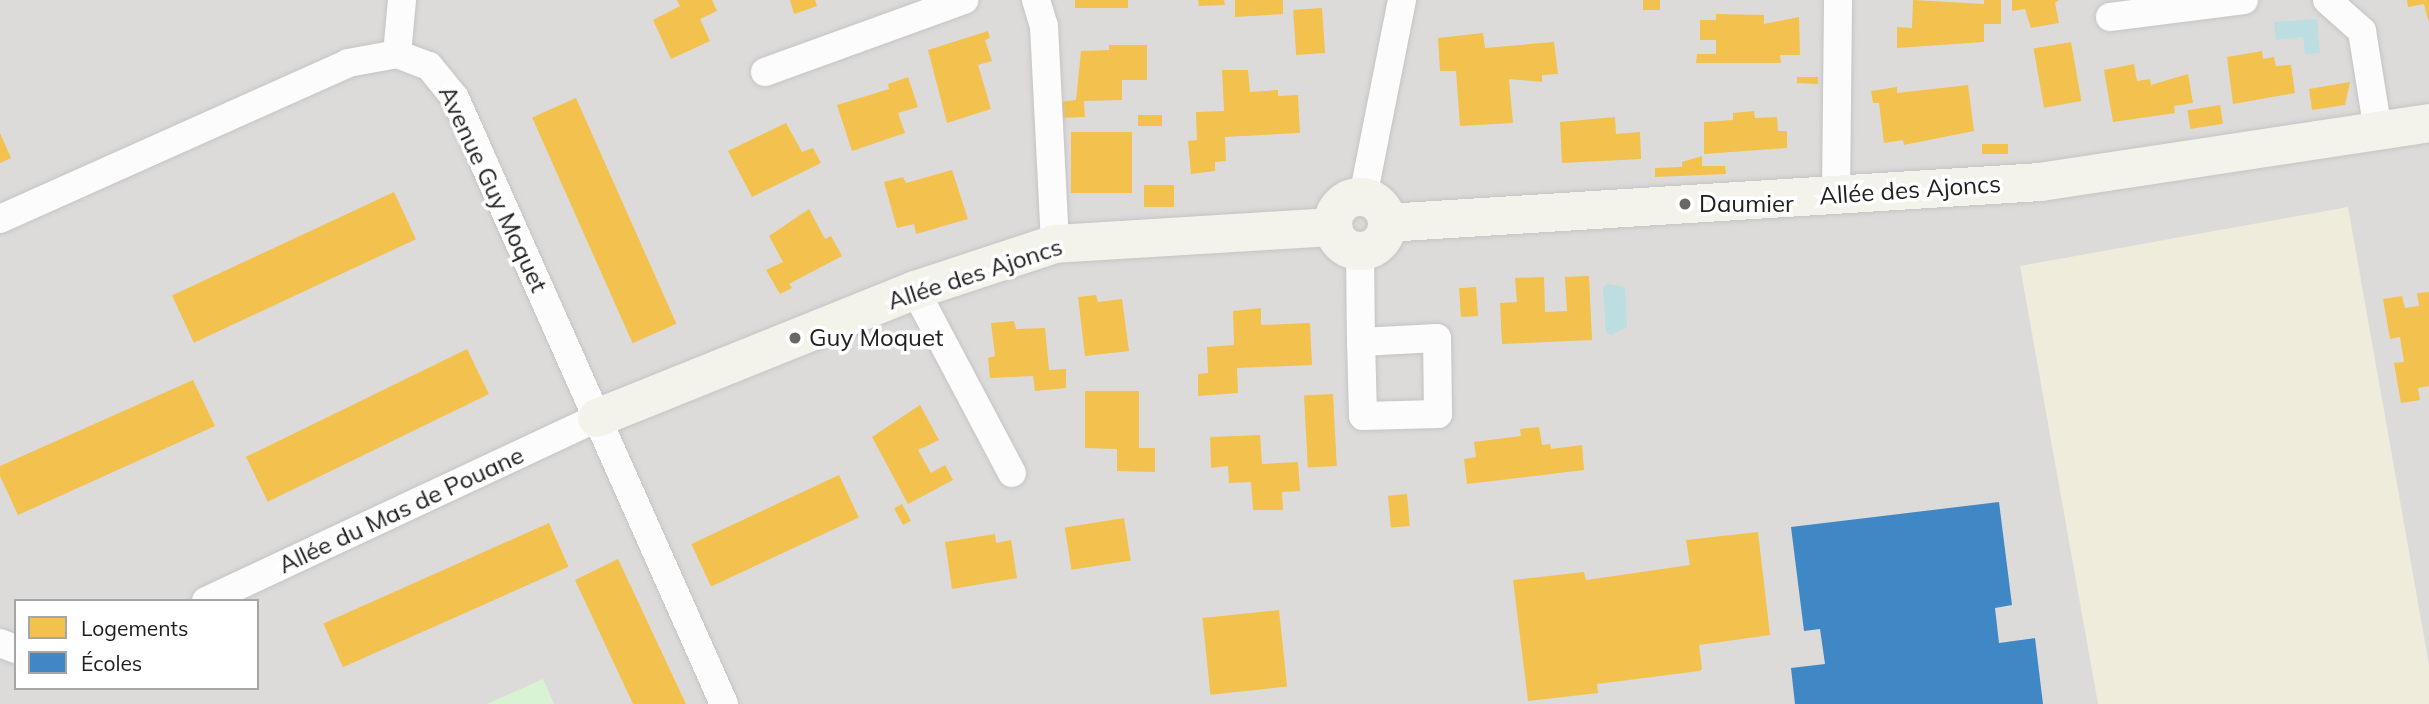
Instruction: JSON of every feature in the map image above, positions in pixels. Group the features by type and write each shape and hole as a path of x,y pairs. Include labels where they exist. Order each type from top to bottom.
{"street":[{"path":"0,219 348,63 397,54 402,0"},
{"path":"765,72 964,0"},
{"path":"1036,0 1044,26 1055,244"},
{"path":"1346,239 1382,240 1375,210 1402,0"},
{"path":"1836,195 1838,0"},
{"path":"2110,17 2244,0"},
{"path":"2327,0 2362,31 2378,131"},
{"name":"Avenue Guy Moquet","path":"397,54 429,66 448,85 724,704"},
{"name":"Allée des Ajoncs","path":"1375,210 1836,195 2040,182 2429,123"},
{"path":"1361,342 1341,205 1375,210"},
{"name":"Allée des Ajoncs","path":"597,418 915,290 1055,244 1346,239"},
{"path":"915,290 1012,473"},
{"name":"Allée du Mas de Pouane","path":"210,599 597,418"}],"shaded area":[{"path":"0,0 2429,0 2429,704 0,704"},
{"path":"2348,207 2429,665 2429,704 2098,704 2020,266"}],"green space":[{"path":"543,679 554,704 487,704"}],"water":[{"path":"2317,19 2320,53 2305,54 2303,37 2276,40 2274,22"},
{"path":"1607,284 1625,287 1627,327 1611,335 1606,332 1605,320 1603,288"}],"building: Logements":[{"path":"677,0 712,0 717,11 700,19 710,41 671,59 653,20 680,6"},
{"path":"790,0 815,0 817,6 794,14"},
{"path":"1075,0 1128,0 1128,8 1075,8"},
{"path":"1198,0 1224,0 1225,5 1199,6"},
{"path":"1235,0 1283,0 1283,14 1235,17"},
{"path":"1643,0 1660,0 1660,10 1643,10"},
{"path":"1913,0 1984,4 1984,0 2001,0 2001,24 1984,24 1984,42 1897,48 1897,27 1912,28"},
{"path":"2012,0 2059,0 2055,3 2059,23 2031,28 2025,9 2012,11"},
{"path":"2407,0 2429,0 2429,23 2424,4 2408,7"},
{"path":"1322,8 1325,53 1296,55 1293,10"},
{"path":"1716,14 1764,15 1764,24 1799,17 1800,55 1780,55 1781,63 1696,63 1697,54 1716,54 1716,40 1700,40 1700,20 1716,20"},
{"path":"988,31 990,38 985,40 992,61 978,65 991,109 947,123 928,50"},
{"path":"1483,33 1485,48 1554,42 1558,74 1542,75 1542,82 1509,79 1513,123 1460,126 1456,71 1440,71 1438,38"},
{"path":"2071,42 2081,101 2044,108 2034,49"},
{"path":"1109,45 1147,45 1147,80 1122,80 1122,100 1084,101 1085,117 1060,118 1059,102 1076,100 1081,51 1109,50"},
{"path":"2262,51 2263,59 2274,57 2276,66 2291,65 2295,93 2233,104 2227,57"},
{"path":"2134,64 2137,81 2150,79 2151,85 2188,74 2193,103 2174,106 2175,113 2113,122 2104,70"},
{"path":"1222,70 1248,70 1250,92 1278,90 1278,96 1298,95 1300,133 1225,137 1226,161 1215,162 1215,171 1191,174 1188,141 1197,140 1196,112 1224,111"},
{"path":"908,77 918,107 898,113 905,133 852,151 837,105 889,89 888,84"},
{"path":"1797,77 1818,77 1818,84 1797,83"},
{"path":"2350,82 2345,105 2312,110 2309,89"},
{"path":"1968,85 1974,131 1904,145 1903,140 1884,143 1879,103 1873,103 1871,91 1897,87 1897,93"},
{"path":"576,98 676,324 633,343 532,118"},
{"path":"2220,105 2223,124 2190,129 2187,110"},
{"path":"1754,111 1755,118 1777,117 1778,131 1787,131 1787,148 1704,154 1704,122 1733,120 1733,113"},
{"path":"1138,115 1162,115 1162,126 1138,126"},
{"path":"1615,117 1616,134 1640,132 1641,159 1562,163 1560,122"},
{"path":"786,123 802,152 813,148 821,163 752,197 728,151"},
{"path":"1071,132 1132,132 1132,193 1071,193"},
{"path":"0,133 11,158 0,163"},
{"path":"1982,144 2008,144 2008,154 1982,154"},
{"path":"1702,156 1702,166 1725,166 1726,174 1655,177 1655,168 1682,167 1682,162"},
{"path":"952,170 968,219 916,234 914,224 897,228 884,182 903,177 906,183"},
{"path":"1144,185 1174,185 1174,207 1144,207"},
{"path":"394,192 416,239 194,343 172,296"},
{"path":"809,209 825,239 831,236 842,256 789,284 792,288 780,294 766,270 783,262 769,236"},
{"path":"1589,276 1592,340 1502,344 1500,303 1517,302 1515,278 1544,277 1545,312 1567,311 1565,277"},
{"path":"1476,287 1478,316 1461,317 1459,288"},
{"path":"2429,292 2429,386 2418,388 2420,400 2401,403 2394,363 2404,362 2400,337 2390,339 2383,299 2402,296 2405,308 2419,306 2417,293"},
{"path":"1096,295 1098,302 1122,299 1129,351 1085,356 1078,297"},
{"path":"1261,308 1261,325 1310,323 1312,365 1237,368 1238,393 1198,396 1198,374 1208,373 1207,347 1234,345 1233,311"},
{"path":"1014,321 1016,329 1045,328 1049,370 1066,369 1066,388 1035,391 1033,376 990,378 988,358 995,356 991,323"},
{"path":"467,349 489,394 268,502 246,457"},
{"path":"193,380 215,426 18,515 0,476 0,466"},
{"path":"1085,391 1139,391 1139,448 1155,448 1155,472 1117,471 1117,449 1085,448"},
{"path":"1333,394 1337,466 1308,467 1304,396"},
{"path":"920,405 939,440 918,450 931,473 945,465 953,480 908,504 872,437"},
{"path":"1539,427 1542,445 1550,444 1551,449 1582,445 1584,470 1467,484 1464,459 1476,457 1474,442 1521,436 1520,429"},
{"path":"1260,435 1262,464 1298,462 1300,491 1282,492 1283,510 1253,510 1251,482 1229,483 1228,466 1211,468 1210,437"},
{"path":"839,475 859,518 711,586 691,544"},
{"path":"1407,494 1410,526 1391,528 1388,496"},
{"path":"902,504 911,521 903,525 894,508"},
{"path":"1124,518 1131,560 1071,570 1065,527"},
{"path":"549,523 569,567 343,667 323,623"},
{"path":"1758,532 1770,635 1699,645 1702,669 1699,671 1597,684 1598,693 1528,701 1513,580 1584,572 1586,580 1690,565 1686,540"},
{"path":"995,534 996,543 1011,540 1017,578 952,589 945,542"},
{"path":"618,559 686,704 633,704 575,580"},
{"path":"1279,610 1287,687 1210,695 1202,618"}],"building: Écoles":[{"path":"1999,502 2012,605 1995,608 1999,643 2035,638 2043,704 1795,704 1791,668 1825,664 1820,629 1804,631 1791,527"}],"place":[{"name":"Daumier","path":"1685,204"},
{"name":"Guy Moquet","path":"795,338"}]}
